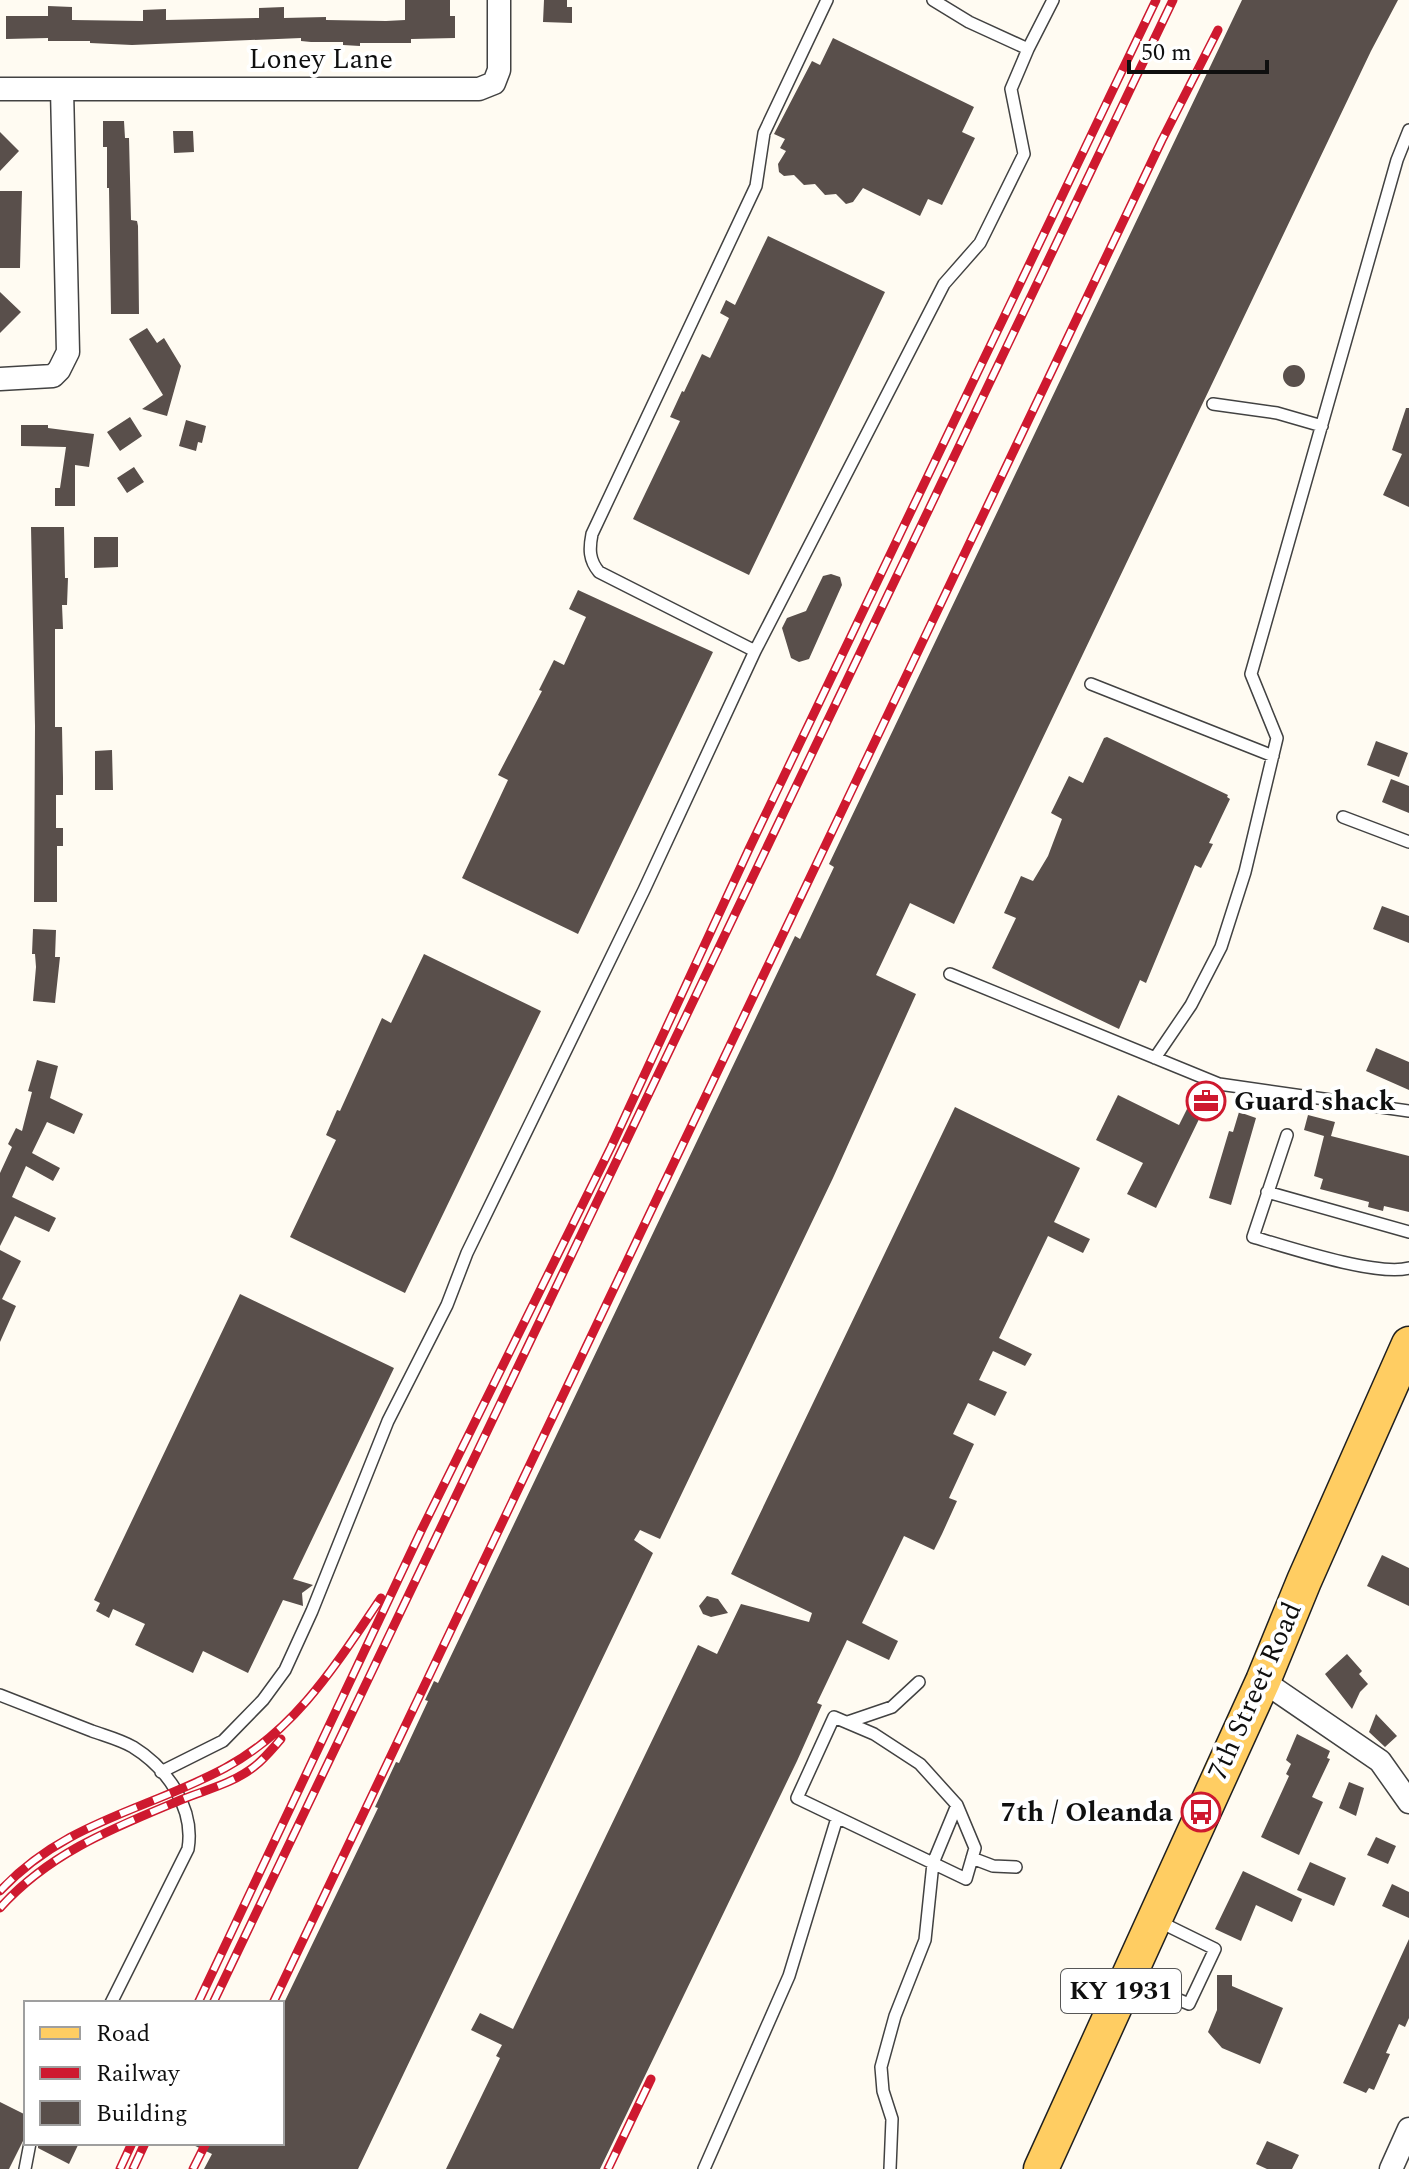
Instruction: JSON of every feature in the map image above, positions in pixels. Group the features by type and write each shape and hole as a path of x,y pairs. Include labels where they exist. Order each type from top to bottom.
{"main road":[{"name":"7th Street Road","path":"1041,2169 1405,1363"}],"street":[{"name":"Loney Lane","path":"0,89 460,90 488,87 494,83 499,70 499,0"},
{"path":"0,379 53,376 68,352 62,89"},
{"path":"1263,1681 1380,1761 1409,1802"},
{"path":"1391,2169 1409,2129"}],"lane":[{"path":"755,651 599,572 590,556 592,534 756,186 764,133 827,0"},
{"path":"933,0 969,22 1028,49"},
{"path":"161,1772 223,1741 263,1700 285,1670 388,1421 447,1305 467,1253 637,904 755,651 944,284 980,243 1024,154 1011,89 1053,0"},
{"path":"1155,1058 1191,1005 1221,947 1245,872 1277,738 1251,674 1397,160 1409,130"},
{"path":"1213,404 1277,413 1322,426"},
{"path":"1091,684 1273,756"},
{"path":"1343,817 1409,842"},
{"path":"950,974 1219,1084 1409,1111"},
{"path":"1287,1135 1253,1237 1331,1259 1398,1271 1409,1268"},
{"path":"1267,1192 1409,1232"},
{"path":"848,1722 892,1707 919,1682"},
{"path":"0,1695 131,1746 151,1760 185,1808 190,1823 188,1849 112,2001"},
{"path":"834,1717 874,1734 920,1764 957,1805 973,1853 966,1879 797,1798 834,1717"},
{"path":"890,2169 892,2119 883,2091 881,2067 895,2016 925,1940 933,1863 957,1805"},
{"path":"704,2169 789,1976 837,1818"},
{"path":"973,1853 993,1866 1016,1867"},
{"path":"1127,1978 1189,2004 1215,1949 1154,1919"},
{"path":"25,2169 30,2145"}],"building":[{"path":"405,0 450,0 450,16 455,16 455,38 411,39 411,43 360,43 360,46 343,45 343,42 301,41 301,38 132,45 48,41 48,38 6,39 6,16 48,16 48,6 72,7 72,20 143,21 143,10 166,9 166,20 259,18 259,8 284,7 284,18 386,21 405,20"},
{"path":"544,0 567,0 567,7 572,7 572,23 543,22"},
{"path":"1242,0 1398,0 954,924 910,903 876,975 916,994 833,1178 660,1539 640,1530 634,1540 653,1553 358,2169 204,2169 212,2154 193,2145 284,2145 284,2003 378,1808 375,1807 396,1762 399,1763 428,1701 425,1700 434,1681 438,1683 795,936 800,939 834,867 829,864"},
{"path":"833,38 974,107 962,132 975,138 942,205 928,199 920,216 863,188 853,202 846,204 836,194 825,195 815,184 804,185 794,175 784,176 779,172 778,164 786,151 780,148 785,139 774,134 812,61 820,65"},
{"path":"103,121 124,121 125,138 129,138 131,220 137,221 138,226 139,314 111,314 109,188"},
{"path":"173,131 193,131 194,152 174,153"},
{"path":"0,132 19,151 0,171"},
{"path":"0,191 22,191 20,268 0,268"},
{"path":"768,236 885,292 749,575 633,519 680,421 670,417 682,391 702,354 710,358 729,318 720,313 726,300 735,305"},
{"path":"0,292 21,312 0,333"},
{"path":"147,328 157,343 164,338 181,366 167,416 142,409 163,395 129,339"},
{"path":"1294,365 1305,376 1294,387 1283,376"},
{"path":"1406,408 1409,408 1409,507 1383,495 1402,454 1392,450"},
{"path":"130,417 142,436 120,451 107,432"},
{"path":"186,420 206,426 202,443 198,442 196,451 179,446"},
{"path":"21,425 48,425 48,428 94,434 89,467 75,465 75,506 55,506 55,488 60,488 66,447 21,446"},
{"path":"134,467 144,482 127,493 117,478"},
{"path":"31,527 64,527 65,578 68,578 67,605 62,605 63,629 55,629 55,727 62,727 63,778 63,795 56,795 56,828 63,828 63,846 57,846 57,902 34,902 35,726"},
{"path":"94,537 118,537 118,567 94,568"},
{"path":"831,574 840,577 842,585 809,659 799,662 791,658 782,628 787,618 806,611 823,576"},
{"path":"578,590 713,652 578,934 462,878 508,780 498,775 542,691 539,690 554,660 564,665 586,617 569,609"},
{"path":"1107,737 1228,795 1230,799 1201,868 1195,865 1146,983 1140,980 1119,1029 992,968 1016,918 1004,913 1021,876 1033,881 1048,856 1062,819 1051,813 1069,776 1083,783"},
{"path":"1376,741 1408,753 1399,777 1367,765"},
{"path":"112,750 113,790 95,790 95,751"},
{"path":"1391,779 1409,786 1409,813 1382,802"},
{"path":"1382,906 1409,916 1409,943 1373,929"},
{"path":"33,929 56,930 55,957 60,957 55,1003 33,1001 36,967 35,954 32,954"},
{"path":"424,954 541,1011 405,1293 290,1237 336,1140 326,1135 337,1110 340,1111 382,1018 391,1023"},
{"path":"1376,1048 1409,1062 1409,1090 1366,1071"},
{"path":"37,1060 58,1066 50,1098 83,1114 74,1134 47,1122 32,1153 60,1168 53,1181 26,1166 12,1197 56,1218 49,1232 15,1216 0,1246 0,1173 12,1147 8,1144 16,1128 22,1131"},
{"path":"1118,1095 1179,1125 1187,1109 1201,1115 1156,1208 1127,1194 1143,1163 1096,1140"},
{"path":"955,1107 1080,1168 1054,1222 1090,1239 1083,1253 1048,1236 999,1338 1032,1354 1025,1366 993,1351 979,1380 1007,1392 995,1416 968,1403 953,1434 974,1444 949,1498 957,1501 942,1534 934,1550 904,1536 862,1623 898,1641 889,1660 847,1640 817,1703 822,1705 797,1761 600,2169 446,2169 500,2058 496,2056 502,2045 471,2030 480,2013 513,2029 698,1645 717,1654 741,1604 809,1622 812,1613 731,1574"},
{"path":"1239,1112 1256,1118 1231,1205 1209,1198 1229,1131 1233,1132"},
{"path":"1308,1115 1335,1122 1331,1136 1409,1156 1409,1212 1384,1206 1383,1211 1368,1207 1369,1202 1320,1189 1323,1179 1314,1176 1324,1136 1304,1130"},
{"path":"0,1250 21,1261 2,1299 16,1306 0,1342"},
{"path":"240,1294 394,1368 293,1579 313,1585 302,1593 303,1606 283,1600 248,1673 203,1651 193,1673 135,1645 145,1624 113,1609 109,1618 96,1611 100,1603 94,1600"},
{"path":"1382,1555 1409,1568 1409,1606 1367,1586"},
{"path":"707,1596 718,1599 728,1613 711,1617 703,1614 699,1606"},
{"path":"1347,1654 1362,1671 1359,1674 1368,1684 1360,1692 1352,1709 1325,1674"},
{"path":"1376,1714 1397,1736 1385,1747 1369,1732"},
{"path":"1297,1734 1330,1751 1327,1758 1330,1759 1312,1797 1323,1802 1299,1855 1261,1837 1289,1776 1286,1774 1291,1764 1286,1760"},
{"path":"1349,1782 1364,1788 1356,1816 1339,1808"},
{"path":"1376,1837 1396,1846 1388,1864 1367,1855"},
{"path":"1310,1862 1346,1878 1334,1906 1297,1890"},
{"path":"1243,1871 1302,1899 1292,1922 1256,1905 1241,1941 1215,1929"},
{"path":"1392,1884 1409,1892 1409,1918 1382,1906"},
{"path":"1409,1939 1409,2018 1405,2027 1399,2024 1374,2090 1369,2088 1366,2093 1343,2083"},
{"path":"1217,1975 1232,1975 1232,1986 1283,2008 1260,2064 1222,2048 1208,2032 1217,2010"},
{"path":"0,2102 24,2114 24,2139 9,2169 0,2169"},
{"path":"1267,2141 1299,2155 1292,2169 1267,2169 1256,2164"},
{"path":"38,2145 78,2145 69,2164 38,2148"}],"railway":[{"path":"199,2001 422,1529 611,1147 749,849 1156,0"},
{"path":"214,2001 1173,0"},
{"path":"274,2001 1162,140 1218,30"},
{"path":"0,1891 25,1867 52,1848 107,1819 225,1768 273,1735 313,1693 381,1598"},
{"path":"0,1908 19,1888 62,1856 133,1820 238,1777 259,1763 281,1739"},
{"path":"608,2169 651,2079"},
{"path":"120,2169 131,2145"},
{"path":"133,2169 144,2145"},
{"path":"193,2169 205,2145"}],"place":[{"name":"Guard shack","path":"1206,1101"},
{"name":"7th / Oleanda","path":"1201,1812"}]}
